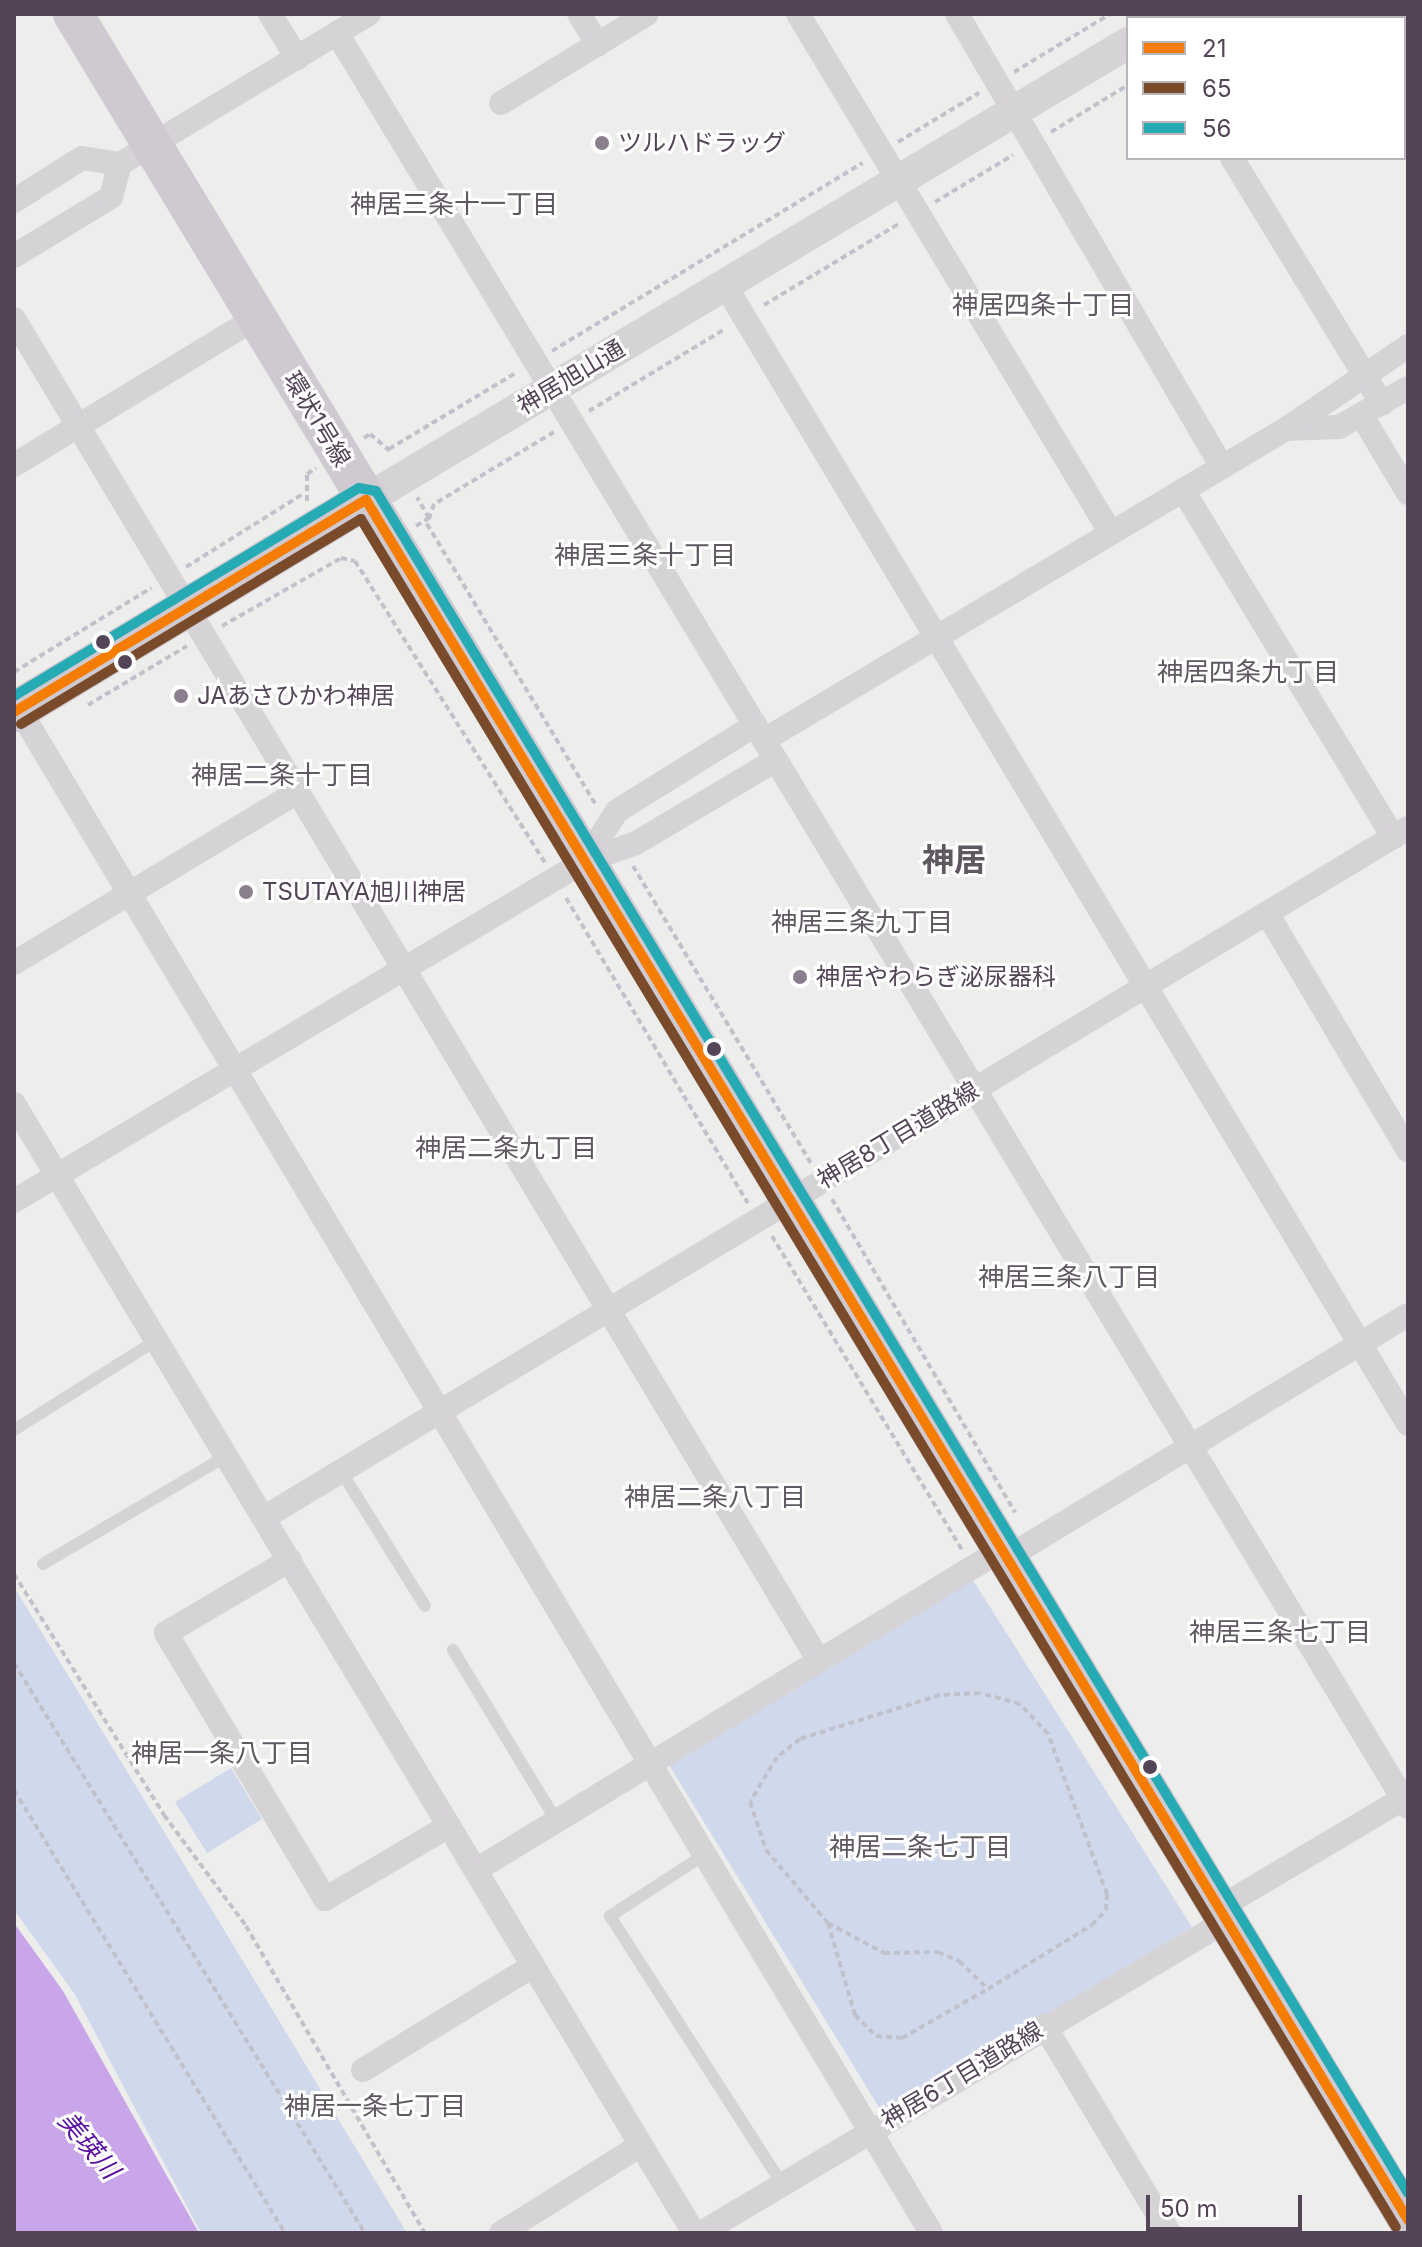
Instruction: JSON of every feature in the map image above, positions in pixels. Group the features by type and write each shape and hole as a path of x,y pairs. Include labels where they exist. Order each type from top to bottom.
{"main road":[{"name":"環状1号線","path":"73,14 136,155 256,318 587,863 776,1209 990,1558 1222,1915 1408,2220"},
{"name":"神居旭山通","path":"16,711 196,622 366,500"}],"street":[{"path":"270,14 297,58"},
{"path":"14,201 82,158 136,155 369,14"},
{"path":"579,14 598,44"},
{"path":"501,103 647,14"},
{"path":"798,14 1111,533"},
{"path":"957,14 1030,145 1222,467"},
{"path":"337,33 537,360 972,1090 1406,1800"},
{"name":"神居旭山通","path":"366,500 1126,44"},
{"path":"14,256 111,197 136,155"},
{"path":"1233,160 1362,374 1372,410 1408,493"},
{"path":"725,285 939,636 1408,1424"},
{"path":"14,465 256,318"},
{"path":"14,319 818,1659"},
{"path":"14,1201 587,863 765,742 1286,429 1362,374 1408,346"},
{"path":"1286,429 1339,427 1408,388"},
{"path":"1183,490 1404,830"},
{"path":"16,711 129,893 436,1413 931,2233"},
{"path":"587,863 617,811 765,742"},
{"path":"14,963 296,793"},
{"name":"神居8丁目道路線","path":"265,1517 1404,830"},
{"path":"1267,913 1408,1150"},
{"path":"14,1104 694,2233"},
{"path":"476,1870 818,1659 990,1558 1191,1447 1408,1315"},
{"path":"290,1560 166,1633 174,1647 325,1899 449,1826"},
{"name":"神居6丁目道路線","path":"701,2233 1406,1800"},
{"path":"363,2070 533,1966"},
{"path":"1044,2025 1169,2233"},
{"path":"501,2233 641,2145"}],"lane":[{"path":"14,1430 157,1340"},
{"path":"43,1564 228,1455"},
{"path":"341,1471 425,1606"},
{"path":"453,1650 556,1820"},
{"path":"704,1855 610,1916 782,2184"}],"path":[{"path":"370,434 389,449 1110,14"},
{"path":"608,825 427,524 434,504 1126,86"},
{"path":"303,494 307,474"},
{"path":"85,707 196,622 341,558 355,561 587,863 776,1209 990,1558"},
{"path":"587,863 636,871"},
{"path":"14,1574 164,1815 246,1926 425,2233"},
{"path":"14,1663 365,2233"},
{"path":"828,1923 841,1983 855,2015 876,2036 902,2038 988,1989 1106,1910 1107,1894 1048,1734 1020,1704 980,1693 940,1695 800,1739 777,1757 750,1802 753,1827 828,1923 884,1953 938,1952 959,1961 988,1989"},
{"path":"14,1790 285,2233"}],"shaded area":[{"path":"973,1580 1192,1927 883,2114 669,1765"},
{"path":"14,1587 407,2233 201,2233 74,1993 14,1910"},
{"path":"231,1768 262,1819 207,1853 175,1802"}],"water":[{"name":"美瑛川","path":"14,1923 63,1991 199,2233 14,2233"}],"transit line":[{"name":"56","path":"14,696 359,488 376,491 1408,2193"},
{"name":"21","path":"14,712 366,500 1408,2220"},
{"name":"65","path":"21,724 361,519 1396,2227"}],"place":[{"name":"ツルハドラッグ","path":"602,143"},
{"name":"JAあさひかわ神居","path":"181,696"},
{"name":"TSUTAYA旭川神居","path":"246,892"},
{"name":"神居やわらぎ泌尿器科","path":"800,977"}],"district":[{"name":"神居三条十一丁目","path":"454,204"},
{"name":"神居四条十丁目","path":"1043,305"},
{"name":"神居三条十丁目","path":"645,555"},
{"name":"神居四条九丁目","path":"1248,672"},
{"name":"神居二条十丁目","path":"282,775"},
{"name":"神居","path":"954,860"},
{"name":"神居三条九丁目","path":"862,922"},
{"name":"神居二条九丁目","path":"506,1148"},
{"name":"神居三条八丁目","path":"1069,1277"},
{"name":"神居二条八丁目","path":"715,1497"},
{"name":"神居三条七丁目","path":"1280,1632"},
{"name":"神居一条八丁目","path":"222,1753"},
{"name":"神居二条七丁目","path":"920,1847"},
{"name":"神居一条七丁目","path":"375,2106"}]}
